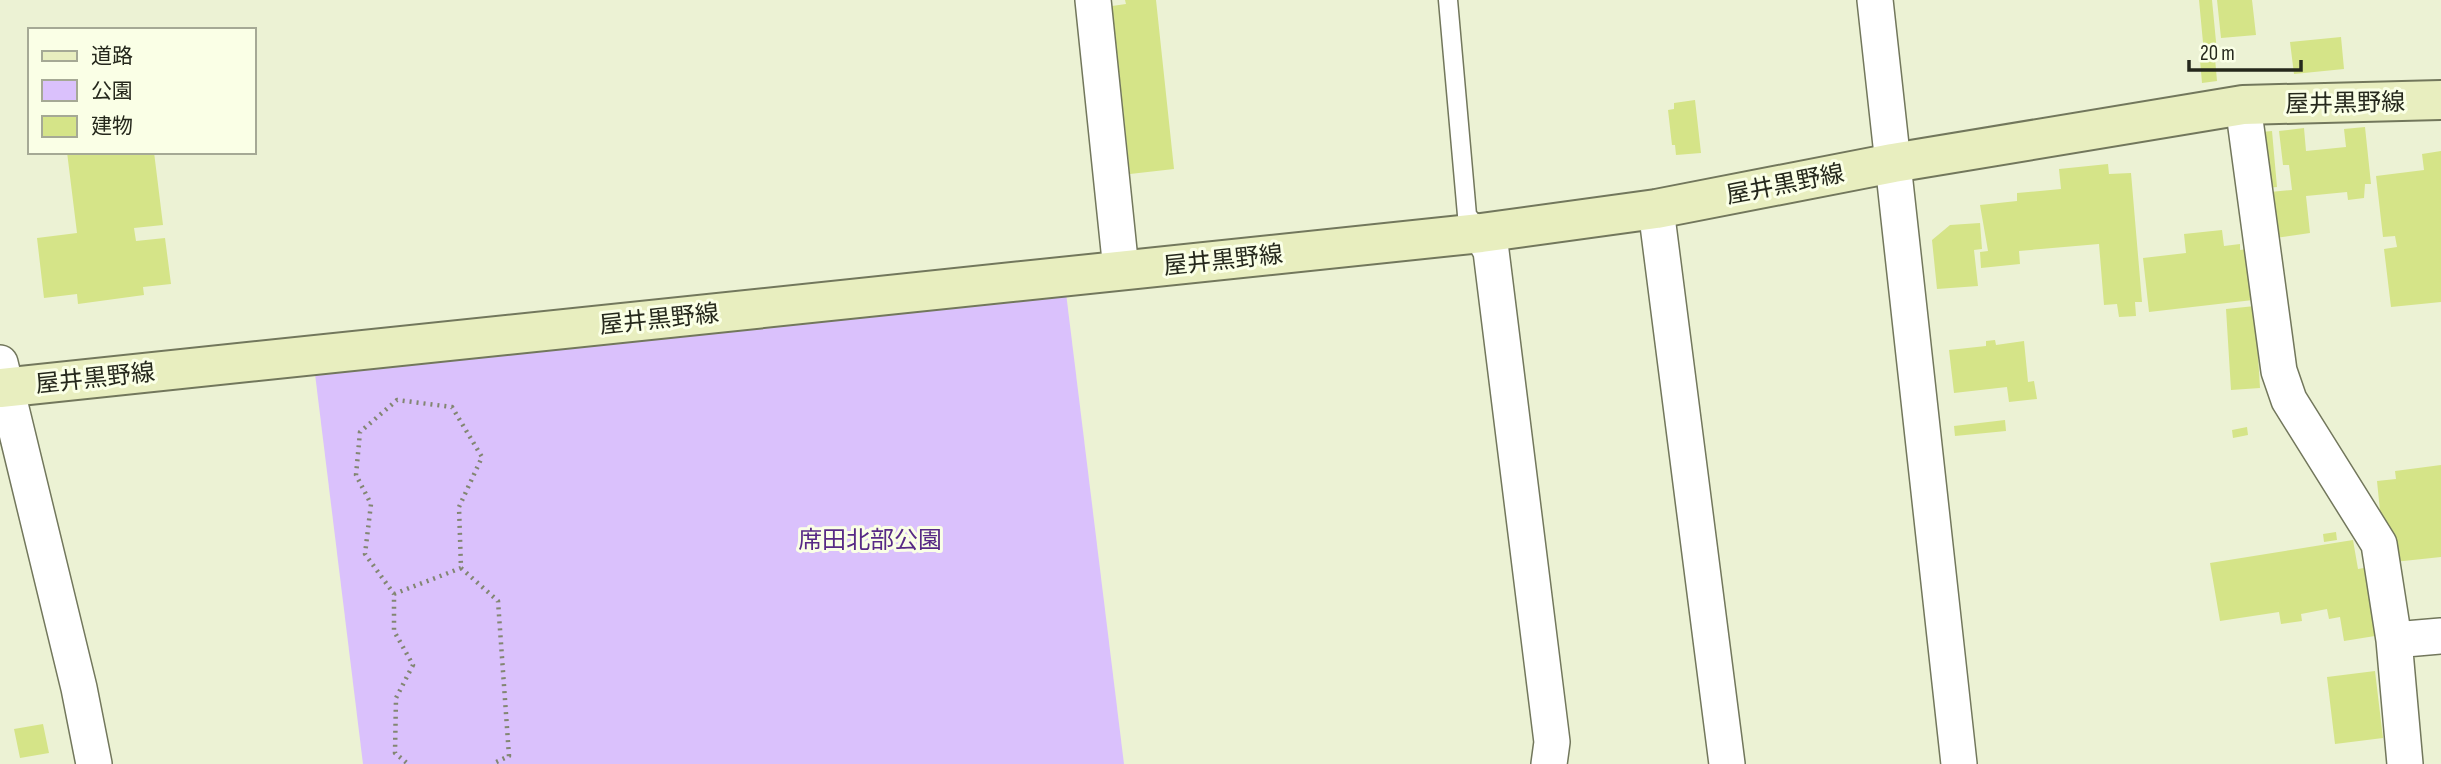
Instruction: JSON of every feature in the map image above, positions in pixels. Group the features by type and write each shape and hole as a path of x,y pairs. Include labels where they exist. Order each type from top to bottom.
{"main road":[{"name":"屋井黒野線","path":"2,379 1121,271 1481,233 1656,209 1894,163 2243,105 2441,100"}],"street":[{"path":"1093,0 1121,271"},
{"path":"1875,0 1959,764"},
{"path":"2243,105 2279,371 2289,400 2379,544 2394,640 2405,764"},
{"path":"1656,209 1727,764"},
{"path":"1481,233 1492,251 1552,742 1549,764"},
{"path":"2,379 79,688 94,764"},
{"path":"2394,640 2441,636"}],"lane":[{"path":"1448,0 1467,215 1481,233"}],"path":[{"path":"408,764 395,753 396,698 412,665 394,631 394,594 365,554 371,504 356,475 360,432 397,401 452,407 482,457 458,507 461,568 498,601 509,756 492,764"},
{"path":"394,594 461,568"}],"green space":[{"name":"席田北部公園","path":"1066,293 1124,764 363,764 315,374"}],"building":[{"path":"1125,0 1156,0 1174,169 1130,174 1112,6 1126,4"},
{"path":"2199,0 2212,0 2217,52 2204,53"},
{"path":"2217,0 2252,0 2256,35 2221,38"},
{"path":"2341,37 2344,69 2294,74 2290,42"},
{"path":"2215,58 2217,81 2202,83 2200,60"},
{"path":"1695,100 1701,153 1676,155 1675,145 1672,145 1668,110 1674,109 1674,103"},
{"path":"2365,127 2371,184 2365,184 2364,198 2348,200 2347,192 2306,196 2310,233 2275,238 2270,192 2292,190 2289,165 2283,165 2279,131 2304,128 2306,151 2346,147 2344,129"},
{"path":"2272,131 2277,187 2267,188 2261,132"},
{"path":"2441,151 2441,302 2391,307 2384,249 2397,247 2395,236 2383,237 2376,176 2424,170 2422,154"},
{"path":"67,154 154,154 163,225 134,228 136,241 165,238 171,284 143,287 144,295 78,304 77,294 44,298 37,238 77,233"},
{"path":"2108,164 2109,174 2131,173 2142,302 2135,302 2136,316 2119,317 2117,304 2104,305 2099,244 2019,251 2020,264 1981,268 1980,252 1988,251 1980,205 2017,201 2017,193 2061,189 2059,169"},
{"path":"1980,223 1982,249 1974,250 1978,286 1937,289 1932,240 1950,225"},
{"path":"2222,230 2224,246 2240,244 2240,250 2248,249 2253,300 2149,312 2143,258 2186,253 2184,234"},
{"path":"2255,306 2260,388 2231,390 2226,309"},
{"path":"1995,340 1996,345 2024,341 2028,382 2034,381 2037,399 2009,402 2007,387 1954,393 1949,350 1986,346 1986,341"},
{"path":"2005,420 2006,431 1955,436 1954,426"},
{"path":"2247,427 2248,435 2233,438 2232,430"},
{"path":"2441,465 2441,557 2394,562 2381,521 2377,481 2396,479 2395,471"},
{"path":"2336,532 2337,540 2324,542 2323,534"},
{"path":"2353,540 2358,569 2370,567 2380,629 2374,631 2375,636 2344,641 2340,617 2329,619 2327,609 2301,614 2302,621 2281,624 2279,612 2220,621 2210,563"},
{"path":"2375,671 2383,738 2335,744 2327,677"},
{"path":"43,724 49,753 20,758 14,729"}]}
